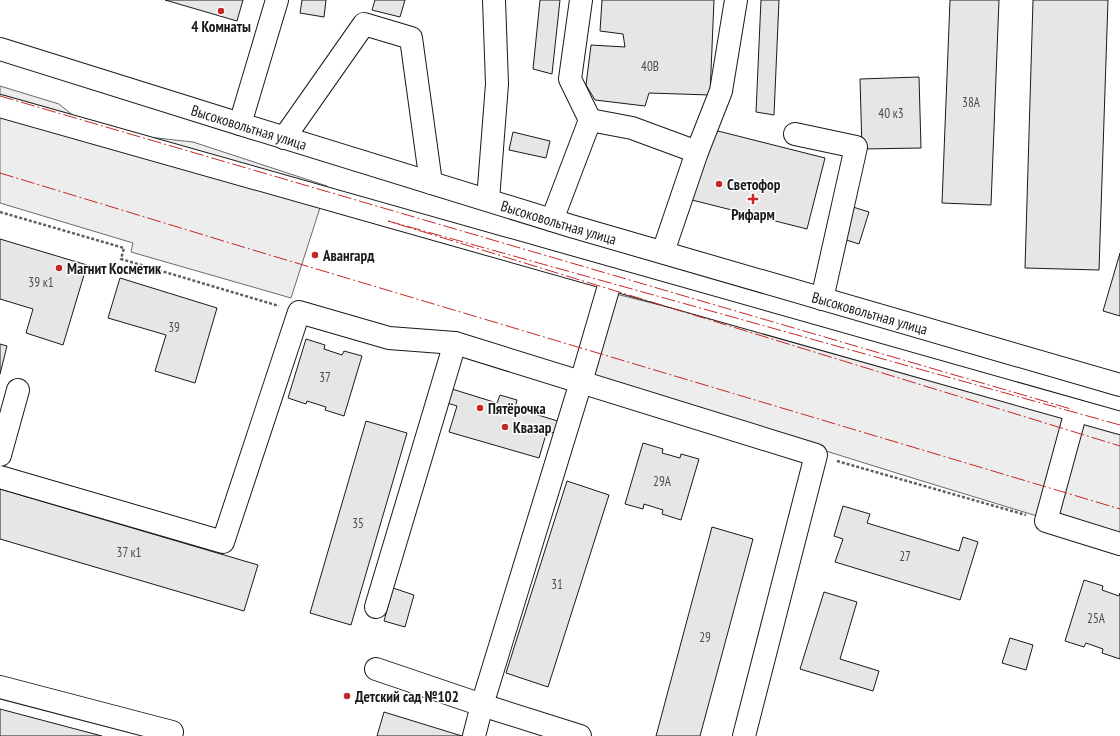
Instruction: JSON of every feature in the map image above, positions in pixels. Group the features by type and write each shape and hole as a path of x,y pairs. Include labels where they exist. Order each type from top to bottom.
{"street":[{"path":"240,124 277,0"},
{"path":"488,200 497,84 494,0"},
{"path":"561,223 590,120 570,79 581,0"},
{"path":"663,252 697,152 721,91 736,0"},
{"path":"284,138 364,24 411,38 431,183"},
{"name":"Высоковольтная улица","path":"0,49 561,223 1120,385"},
{"path":"0,106 1120,423"},
{"path":"590,120 632,128 697,152"},
{"path":"795,134 856,147 822,299"},
{"path":"474,736 482,705 611,279"},
{"path":"0,477 223,542 299,312 389,338 455,343 816,455 744,736"},
{"path":"376,607 455,343"},
{"path":"0,455 18,390"},
{"path":"1076,411 1046,521 1120,544"},
{"path":"376,669 580,736"},
{"path":"0,687 173,729"}],"path":[{"path":"0,212 124,248 121,259 299,312"},
{"path":"816,455 1046,521"}],"shaded area":[{"path":"0,86 59,104 75,117 139,136 193,142 327,186 291,298 131,252 133,243 0,203"},
{"path":"612,293 831,348 1069,416 1037,516 588,377"},
{"path":"1087,415 1120,425 1120,536 1063,518 1058,510"}],"building":[{"name":"4 Комнаты","path":"165,0 243,0 237,21"},
{"path":"302,0 326,0 324,17 300,13"},
{"path":"375,0 405,0 400,17 372,10"},
{"path":"540,0 560,0 552,74 533,69"},
{"path":"602,0 714,0 710,95 649,93 645,106 595,100 586,85 591,45 625,47 623,34 600,31"},
{"path":"761,0 779,0 774,115 756,112"},
{"path":"950,0 999,0 991,205 942,203"},
{"path":"1033,0 1108,0 1099,270 1025,268"},
{"path":"919,77 921,148 862,149 860,79"},
{"path":"710,129 825,158 807,229 692,200"},
{"path":"513,132 550,141 546,158 509,150"},
{"path":"853,207 869,212 859,244 843,239"},
{"path":"0,239 87,265 63,345 26,333 33,309 0,299"},
{"path":"1120,253 1120,316 1103,311"},
{"path":"120,278 217,308 195,383 155,371 166,335 108,318"},
{"path":"306,339 325,345 324,349 342,355 344,351 362,356 344,416 325,410 326,407 307,401 306,404 288,398"},
{"path":"0,344 7,346 0,374"},
{"name":"Квазар","path":"452,389 497,403 500,395 517,400 515,408 561,422 557,434 547,431 539,458 449,432 457,406 447,403"},
{"path":"366,421 407,433 351,625 310,613"},
{"path":"643,443 663,449 662,453 680,458 681,454 699,459 681,520 662,514 663,510 644,504 643,509 625,504"},
{"path":"567,481 609,495 548,687 506,673"},
{"path":"0,489 258,565 244,611 0,539"},
{"path":"843,506 870,514 867,523 959,551 963,537 978,542 960,600 835,562 843,539 834,536"},
{"path":"712,527 753,539 700,736 656,736"},
{"path":"1084,580 1103,586 1102,590 1119,596 1120,593 1120,659 1102,653 1103,649 1086,643 1084,647 1065,641"},
{"path":"393,588 414,595 405,627 384,621"},
{"path":"824,592 857,602 840,659 879,671 873,691 800,669"},
{"path":"1010,638 1033,645 1026,670 1002,663"},
{"path":"0,709 102,736 0,736"},
{"path":"384,712 462,736 377,736"}],"power":[{"path":"0,96 1071,409"},
{"path":"0,173 1120,509"},
{"path":"1120,425 388,221 1120,446"}],"place":[{"name":"4 Комнаты","path":"221,11"},
{"name":"Светофор","path":"719,184"},
{"name":"Рифарм","path":"753,199"},
{"name":"Авангард","path":"315,255"},
{"name":"Магнит Косметик","path":"59,268"},
{"name":"Пятёрочка","path":"480,408"},
{"name":"Квазар","path":"505,427"},
{"name":"Детский сад №102","path":"347,696"}]}
